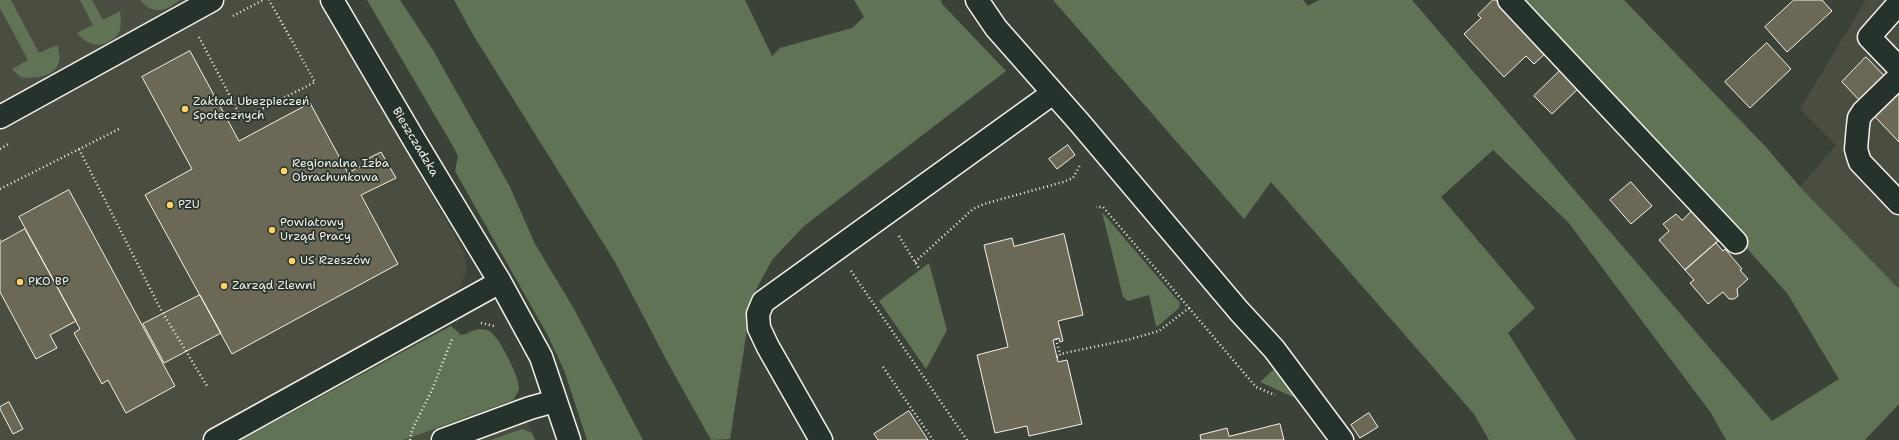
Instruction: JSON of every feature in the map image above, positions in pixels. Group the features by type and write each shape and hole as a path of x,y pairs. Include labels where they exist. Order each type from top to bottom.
{"street":[{"path":"0,117 212,0"},
{"name":"Bieszczadzka","path":"332,0 416,144 500,282 541,357 555,401 570,440"},
{"path":"977,0 996,28 1239,311 1274,349 1342,440"},
{"path":"1509,0 1736,242"},
{"path":"1899,3 1869,37 1899,68"},
{"path":"1899,77 1863,112 1859,118 1856,149 1860,162 1899,203"},
{"path":"821,440 768,347 759,328 758,314 763,302 1053,93"},
{"path":"215,440 500,282"},
{"path":"443,440 530,408 555,401"}],"path":[{"path":"230,18 263,0"},
{"path":"205,32 198,36 242,119 315,82 269,0"},
{"path":"0,189 118,129"},
{"path":"79,149 160,308 207,386"},
{"path":"915,262 973,209 984,204 1073,178 1082,162"},
{"path":"1096,207 1103,207 1256,387 1278,396"},
{"path":"895,231 920,270"},
{"path":"848,266 968,440"},
{"path":"1057,357 1060,356 1060,354 1127,340 1159,331 1189,308"},
{"path":"476,324 486,323 497,326"},
{"path":"410,440 412,430 432,390 453,337"},
{"path":"1056,339 1060,354"},
{"path":"883,367 933,440"}],"shaded area":[{"path":"0,0 320,0 354,56 465,254 466,272 460,287 453,293 429,307 441,331 451,326 461,335 474,329 489,330 494,334 508,358 518,383 519,389 515,396 535,440 0,440"},
{"path":"1866,0 1895,0 1899,7 1899,289 1800,187 1836,145 1800,109"}],"green space":[{"path":"0,0 11,0 39,53 57,45 59,62 51,73 44,76 28,78 20,77 12,69 28,60 0,8"},
{"path":"80,0 92,0 103,20 120,11 120,30 116,37 101,45 96,45 84,40 77,33 93,25"},
{"path":"140,0 179,0 164,9 154,10 149,8"},
{"path":"367,0 400,0 433,50 509,185 535,244 574,309 643,440 587,440 564,370 547,334 455,171 458,156 454,148"},
{"path":"454,0 745,0 772,56 780,48 852,28 864,17 854,0 941,0 942,4 1006,71 804,226 772,260 752,297 730,439 711,440 668,363 615,262 472,33"},
{"path":"1053,0 1303,0 1308,6 1319,0 1412,0 1772,421 1839,379 1787,293 1523,0 1624,0 1765,146 1800,187 1899,289 1899,404 1865,440 1726,440 1711,413 1568,222 1493,150 1441,197 1535,308 1508,333 1576,440 1489,440 1474,414 1271,182 1244,219"},
{"path":"1102,212 1180,303 1179,308 1158,326 1156,326 1149,295 1128,301 1123,297"},
{"path":"929,263 947,330 926,369 879,301"},
{"path":"451,326 461,335 483,329 492,333 508,356 516,376 519,390 513,400 404,440 241,440"},
{"path":"1276,369 1302,401 1260,382"},
{"path":"522,429 532,433 535,440 491,440"}],"building":[{"path":"1493,0 1497,0 1538,43 1550,49 1534,64 1526,56 1504,77 1464,34 1481,18 1478,15"},
{"path":"1794,0 1822,0 1832,11 1787,52 1765,27"},
{"path":"1767,43 1791,69 1750,108 1725,82"},
{"name":"Powiatowy Urząd Pracy","path":"190,51 239,141 310,103 348,173 370,161 369,158 381,152 396,178 361,195 398,264 232,354 145,195 192,169 142,77"},
{"path":"1866,57 1899,91 1899,142 1842,82"},
{"path":"1564,67 1581,86 1552,114 1534,96"},
{"path":"1068,145 1075,155 1057,169 1049,159"},
{"path":"1631,182 1652,206 1631,224 1610,200"},
{"path":"69,190 175,386 126,413 108,380 102,384 74,333 80,329 19,217"},
{"path":"1692,211 1718,241 1685,270 1659,240 1669,231 1663,224 1676,214 1682,220"},
{"path":"25,229 76,321 50,335 57,348 36,359 0,292 0,243"},
{"path":"1064,234 1083,315 1058,321 1063,341 1060,342 1059,338 1053,340 1058,362 1067,360 1082,424 1029,436 1027,426 995,433 977,355 1008,347 984,245 1012,238 1014,246"},
{"path":"1716,243 1723,251 1725,249 1742,269 1740,270 1748,279 1737,289 1738,296 1734,299 1729,299 1723,292 1708,304 1690,283 1694,280 1685,270"},
{"path":"200,295 221,333 164,363 143,324"},
{"path":"9,402 23,429 13,434 0,409 0,407"},
{"path":"909,411 928,440 878,440 874,434"},
{"path":"1369,413 1378,427 1360,438 1351,425"},
{"path":"1280,424 1284,440 1201,440 1200,435 1227,428 1229,436"}],"place":[{"name":"Zakład Ubezpieczeń Społecznych","path":"185,109"},
{"name":"Regionalna Izba Obrachunkowa","path":"284,171"},
{"name":"PZU","path":"170,205"},
{"name":"Powiatowy Urząd Pracy","path":"272,230"},
{"name":"US Rzeszów","path":"292,261"},
{"name":"PKO BP","path":"20,282"},
{"name":"Zarząd Zlewni","path":"224,286"}]}
